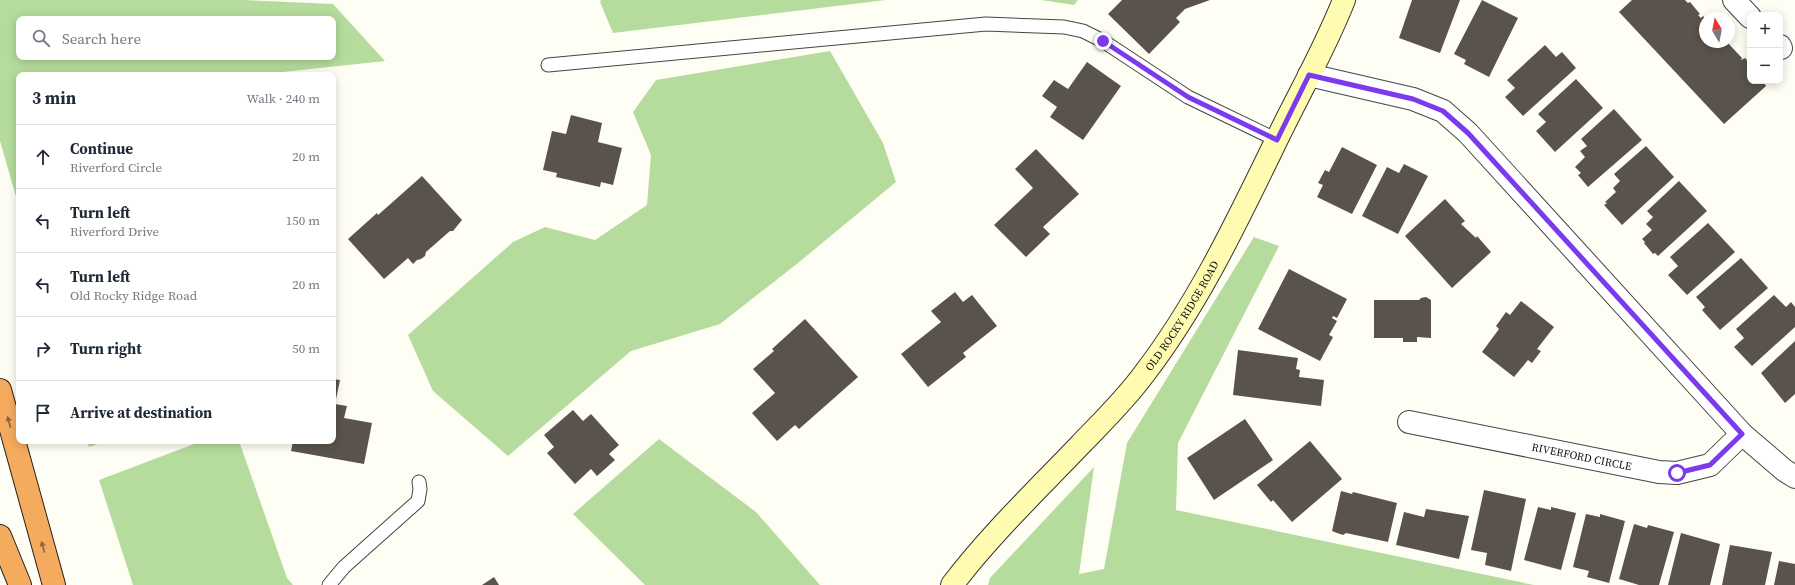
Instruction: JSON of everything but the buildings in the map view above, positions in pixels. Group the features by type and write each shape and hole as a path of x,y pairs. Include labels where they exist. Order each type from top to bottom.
{"highway":[{"path":"0,390 54,585"},
{"path":"0,536 20,585"}],"street":[{"name":"OLD ROCKY RIDGE ROAD","path":"952,585 972,559 1117,406 1144,375 1180,323 1212,269 1309,75 1344,0"},
{"path":"1734,0 1747,14"},
{"path":"1309,75 1413,99 1443,111 1468,133 1742,434 1784,470 1795,477"},
{"name":"RIVERFORD CIRCLE","path":"1409,422 1659,472 1677,473 1710,465 1742,434"}],"lane":[{"path":"548,65 986,24 1064,26 1083,31 1103,41 1188,97 1277,140"},
{"path":"329,585 344,567 418,501 420,489 419,482"}],"green space":[{"path":"0,0 242,0 333,4 385,61 283,72 16,72 16,197 0,141"},
{"path":"601,0 886,0 613,33 600,2"},
{"path":"1041,0 1078,0 1074,5"},
{"path":"830,51 883,143 896,182 798,263 720,324 631,351 508,456 433,391 408,335 513,242 545,227 595,240 647,205 651,155 633,112 656,80"},
{"path":"1254,237 1279,246 1178,443 1176,510 1534,585 988,585 990,578 1094,467 1079,574 1104,569 1127,443"},
{"path":"659,439 756,512 820,585 645,585 573,514"},
{"path":"88,444 98,444 89,447"},
{"path":"194,444 240,444 287,578 293,585 133,585 99,480"}],"route":[{"path":"1103,41 1188,97 1277,140 1309,75 1413,99 1443,111 1468,133 1742,434 1710,465 1677,473"}]}
